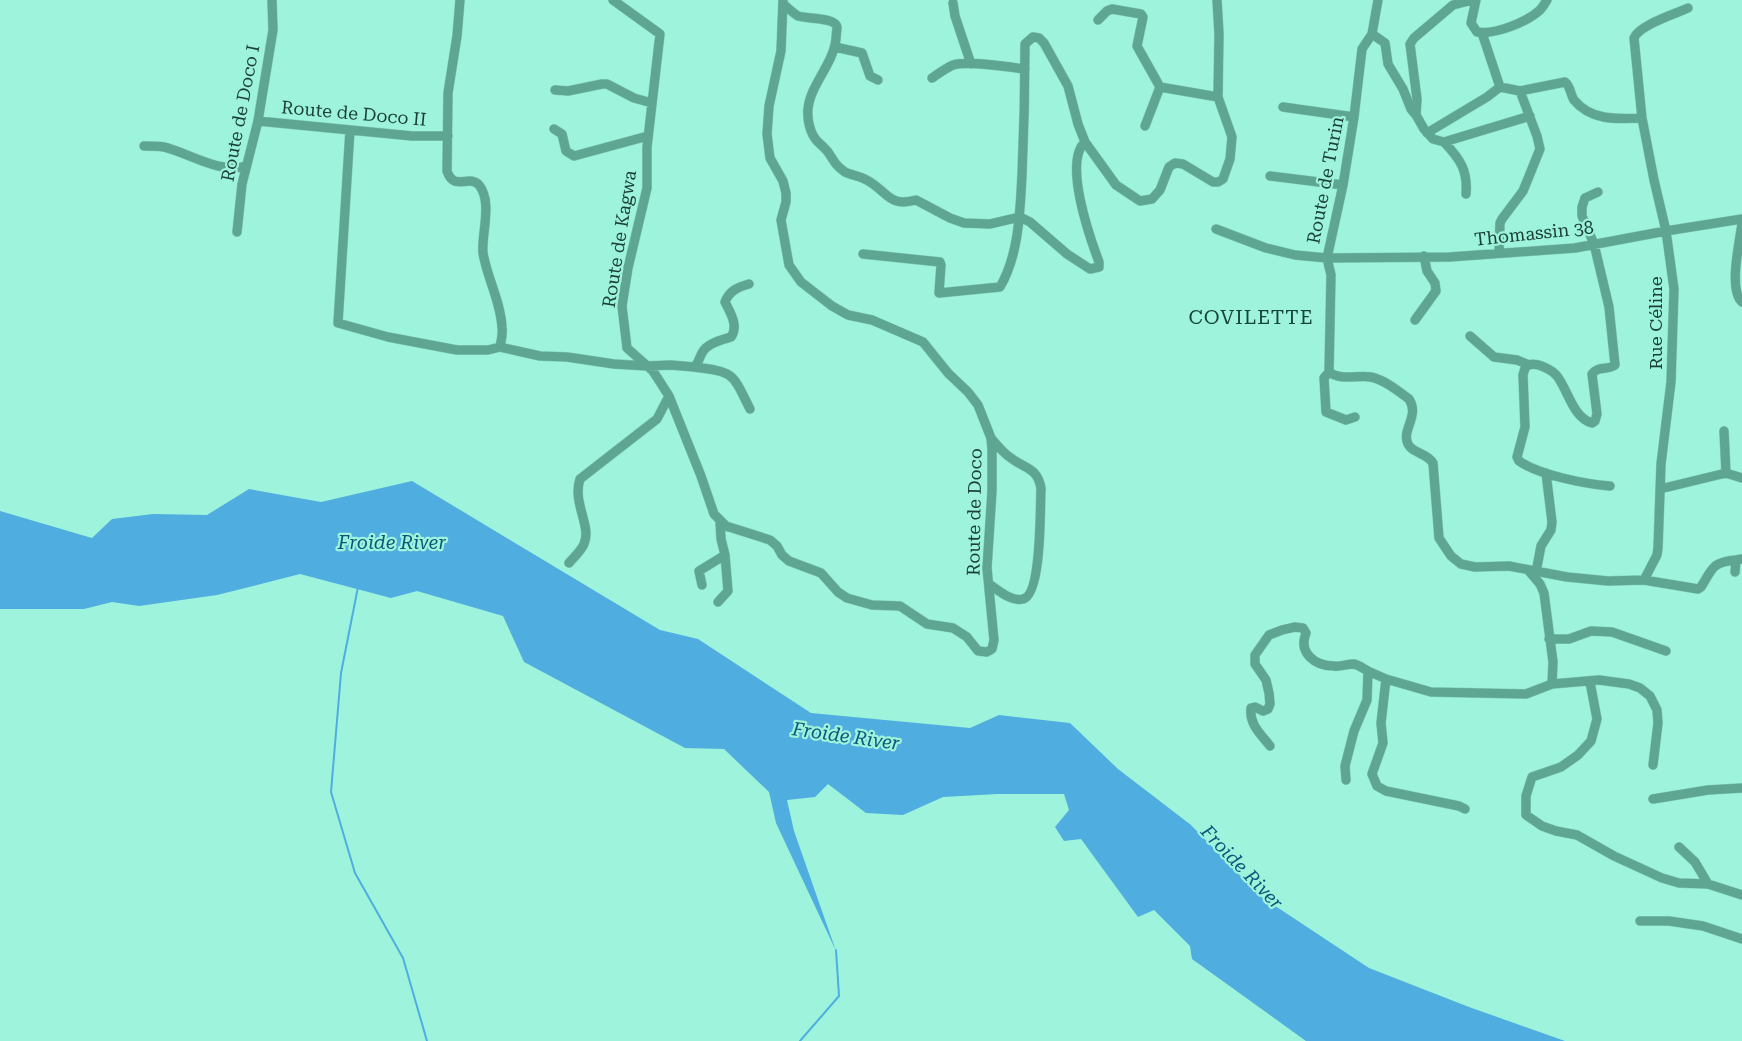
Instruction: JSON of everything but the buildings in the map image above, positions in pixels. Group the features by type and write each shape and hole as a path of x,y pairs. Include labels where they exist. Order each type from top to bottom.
{"street":[{"name":"Route de Doco I","path":"237,232 241,189 258,121 273,30 272,0"},
{"path":"460,0 457,36 448,93 447,171 450,178 455,182 474,182 479,185 483,193 487,220 483,252 502,328 500,347"},
{"name":"Route de Kagwa","path":"613,0 660,34 648,136 647,188 628,268 622,306 627,348 653,371 669,396"},
{"path":"863,254 940,262 939,293 1000,287 1008,274 1020,217 1025,120 1025,44 1033,37 1039,38 1044,43 1068,86 1085,142 1116,185 1140,201 1152,199 1160,190 1169,167 1175,163 1183,164 1213,182 1223,179 1230,159 1232,137 1218,97 1219,34 1217,0"},
{"name":"Route de Turin","path":"1355,417 1346,420 1326,412 1324,378 1329,372 1331,276 1327,258 1343,185 1354,117 1362,48 1372,34 1378,0"},
{"path":"1416,115 1417,99 1410,44 1414,38 1453,5 1475,0 1471,23 1477,32 1482,33 1523,22 1540,10 1547,0"},
{"name":"Route de Doco","path":"783,2 796,15 827,20 835,23 837,27 832,56 818,80 808,108 809,124 816,140 827,151 836,166 870,182 885,195 897,202 905,203 916,200 950,218 964,223 990,224 1020,217"},
{"name":"Route de Doco","path":"720,522 726,526 770,540 789,561 821,572 838,592 847,598 872,605 900,606 928,624 953,628 967,637 978,651 983,652 992,649 994,645 987,552 992,491 990,438 978,405 968,392 948,373 924,342 872,320 848,315 832,306 801,282 789,264 781,220 786,202 786,194 783,181 770,158 766,134 768,106 781,51 783,2"},
{"path":"952,2 954,16 971,64"},
{"name":"Rue Céline","path":"1644,580 1657,555 1661,464 1671,382 1674,288 1666,231 1642,118 1634,44 1635,34 1643,28 1688,8"},
{"path":"1098,20 1107,11 1112,9 1141,14 1143,17 1137,46 1160,87"},
{"path":"1482,33 1500,87"},
{"path":"1372,34 1385,42 1388,64 1427,133 1433,139 1444,142 1456,155 1466,173 1466,194"},
{"path":"835,47 862,53 870,76 878,80"},
{"path":"932,78 951,66 971,64 1025,69"},
{"path":"1427,133 1483,100 1500,87 1520,91 1565,82 1568,84 1573,99 1591,114 1604,118 1642,118"},
{"path":"555,90 561,92 607,84 634,98 652,103"},
{"path":"1160,87 1218,97"},
{"path":"1145,126 1160,87"},
{"path":"1499,253 1500,223 1523,191 1540,150 1520,91"},
{"path":"1284,107 1354,117"},
{"path":"1444,142 1530,116"},
{"name":"Route de Doco II","path":"258,121 412,136 448,136"},
{"path":"554,129 562,134 566,151 574,156 648,136"},
{"path":"350,130 338,323 388,337 457,350 488,350 500,347 540,356 567,357 614,364 671,365 726,372 736,380 750,409"},
{"path":"1020,217 1030,222 1067,254 1082,264 1090,269 1099,267 1081,207 1077,173 1081,146 1085,142"},
{"path":"144,146 165,148 195,159 230,168 246,166"},
{"path":"1270,176 1343,185"},
{"path":"1470,336 1494,357 1536,365 1556,375 1576,410 1584,420 1592,423 1595,421 1597,414 1592,374 1598,368 1613,367 1616,362 1609,307 1594,244 1582,216 1582,206 1585,198 1598,192"},
{"name":"Thomassin 38","path":"1216,229 1266,248 1295,255 1327,258 1450,257 1575,248 1666,231 1742,221 1735,283 1739,299 1742,302"},
{"path":"1416,320 1436,291 1435,283 1427,271 1424,256"},
{"path":"694,367 698,365 701,353 706,348 731,337 734,333 735,327 725,302 726,298 735,289 749,284"},
{"path":"1529,365 1522,374 1525,427 1517,456 1519,461 1546,472 1591,484 1610,486"},
{"path":"1329,372 1335,376 1380,379 1412,403 1414,412 1406,437 1407,443 1410,448 1427,456 1433,463 1440,538 1450,556 1461,564 1475,567 1509,566 1566,578 1608,581 1644,580 1698,589 1719,562 1739,559 1735,572"},
{"path":"669,396 714,514 720,522 728,591 718,602"},
{"path":"569,563 583,545 586,534 577,498 577,488 580,479 657,419 669,396"},
{"path":"1724,431 1726,473"},
{"path":"989,584 1014,599 1022,600 1027,598 1032,592 1038,555 1041,488 1039,478 1031,470 1011,459 990,438"},
{"path":"1546,472 1552,522 1551,530 1541,546 1535,572 1544,593 1552,662 1552,684"},
{"path":"1660,489 1726,473 1742,478"},
{"path":"702,585 699,571 725,556"},
{"path":"1270,746 1254,725 1250,714 1251,708 1255,707 1263,711 1268,709 1270,704 1266,680 1254,664 1255,655 1269,635 1295,627 1303,628 1306,633 1303,644 1307,654 1319,664 1334,666 1355,664 1386,679 1431,692 1526,694 1552,684 1599,680 1630,684 1640,688 1650,696 1657,710 1658,723 1653,765"},
{"path":"1549,639 1569,639 1591,631 1612,632 1666,651"},
{"path":"1346,780 1345,766 1354,731 1368,700 1368,671"},
{"path":"1386,679 1382,723 1383,743 1372,774 1377,786 1386,791 1459,806 1465,809"},
{"path":"1590,682 1597,719 1591,741 1578,755 1562,767 1532,777 1526,796 1526,815 1542,826 1576,835 1614,856 1662,878 1679,882 1708,884 1742,895"},
{"path":"1653,799 1708,790 1742,788"},
{"path":"1679,847 1695,862 1708,884"},
{"path":"1640,921 1669,921 1703,926 1742,939"}],"water":[{"name":"Froide River","path":"412,481 660,630 698,639 811,713 970,728 999,715 1070,723 1118,769 1191,825 1260,896 1369,968 1469,1007 1565,1041 1306,1041 1192,959 1190,946 1154,910 1138,917 1081,839 1064,841 1055,827 1069,810 1064,794 998,794 943,797 903,815 866,813 828,784 815,797 787,800 794,831 836,951 776,823 769,792 724,749 685,748 524,662 503,616 417,591 391,598 300,574 217,595 139,606 112,602 84,609 0,609 0,511 92,538 112,519 153,514 207,515 249,489 321,502"}],"waterway":[{"path":"358,587 341,673 331,792 355,873 403,958 427,1041"},
{"path":"800,1041 839,996 836,950"}],"district":[{"name":"COVILETTE","path":"1251,317"}]}
